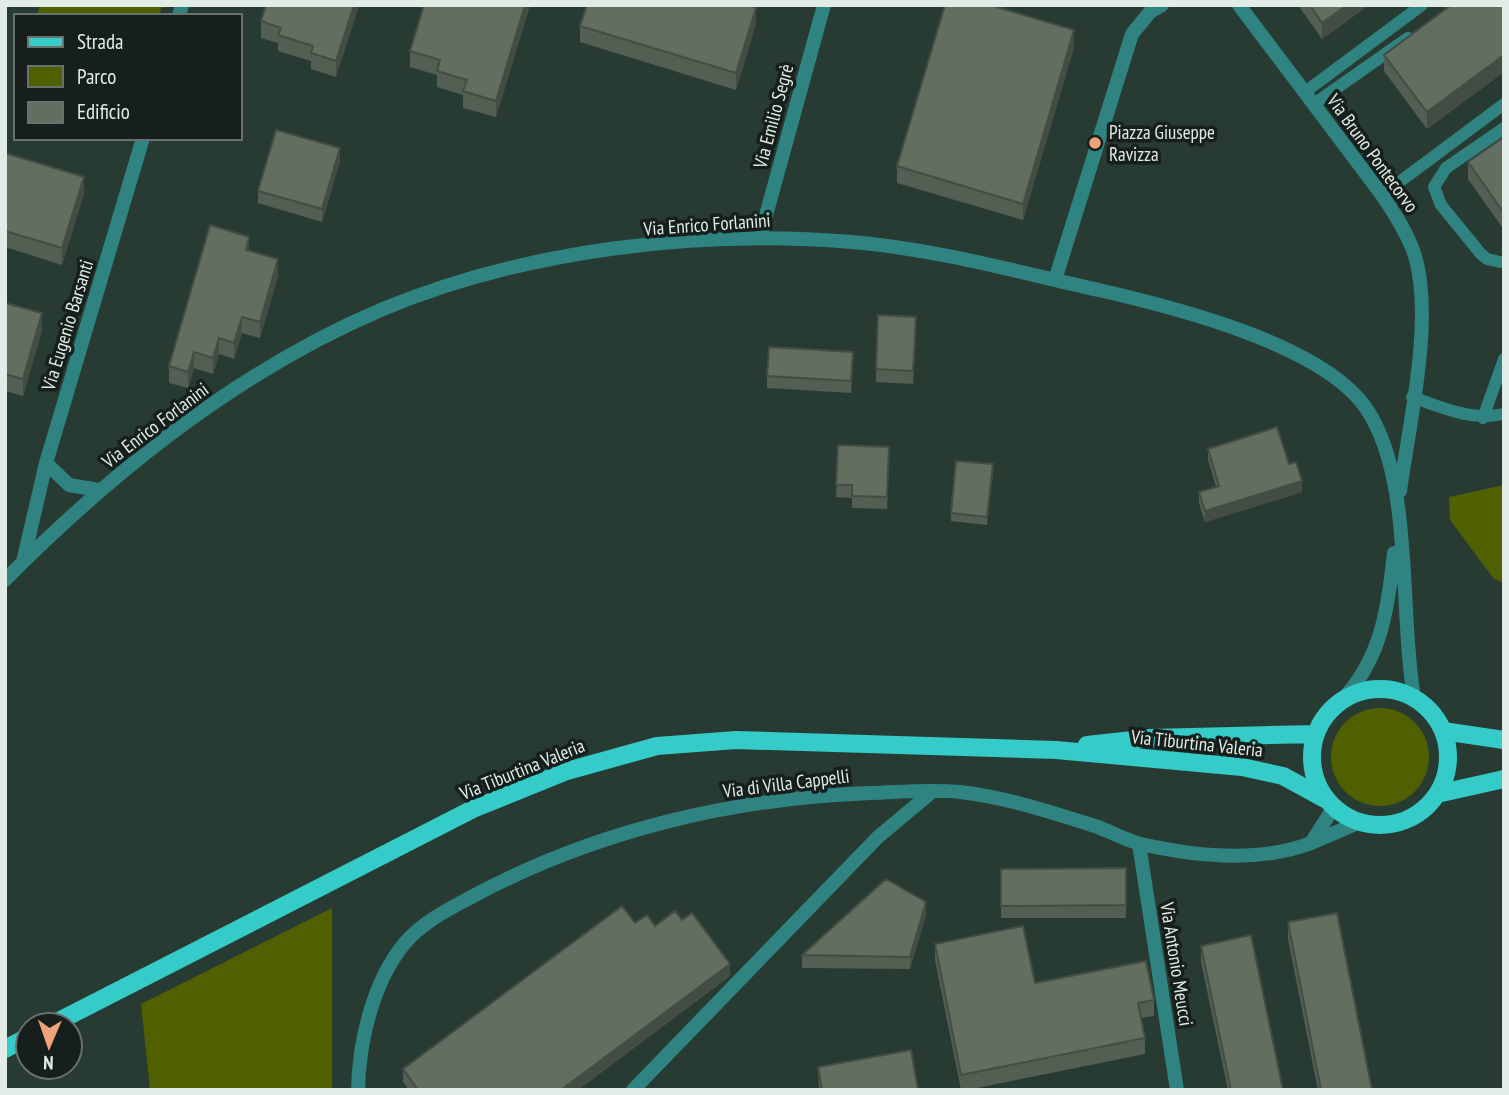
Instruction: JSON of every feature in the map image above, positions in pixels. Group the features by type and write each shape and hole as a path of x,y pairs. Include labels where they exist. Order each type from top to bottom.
{"main road":[{"path":"1376,689 1396,691 1415,698 1432,712 1443,731 1448,752 1446,774 1437,794 1422,810 1403,821 1382,824 1360,822 1331,803 1313,768 1316,734 1325,716 1339,702 1357,693 1376,689"},
{"path":"1443,731 1504,740"},
{"name":"Via Tiburtina Valeria","path":"1056,750 1151,738 1316,734"},
{"name":"Via Tiburtina Valeria","path":"78,1011 473,808 613,756 677,743 736,740 1056,750 1242,767 1283,776 1331,803"},
{"path":"1437,794 1504,779"}],"street":[{"name":"Via Emilio Segrè","path":"760,237 824,5"},
{"path":"1055,280 1141,5"},
{"path":"1132,34 1150,12 1162,5"},
{"name":"Via Bruno Pontecorvo","path":"1239,5 1382,195 1403,227 1418,269 1422,332 1390,587 1377,648 1358,683 1339,702"},
{"name":"Via Eugenio Barsanti","path":"22,563 46,463 142,140"},
{"name":"Via Enrico Forlanini","path":"5,580 99,489 226,396 306,348 384,309 470,281 559,259 685,242 760,237 887,246 1055,280 1135,298 1201,318 1297,355 1339,379 1364,404 1382,436 1391,467 1398,511"},
{"path":"46,463 69,485 99,489"},
{"name":"Via Bruno Pontecorvo","path":"1398,511 1408,659 1415,698"},
{"path":"633,1090 878,837 900,816 934,791"},
{"name":"Via di Villa Cappelli","path":"358,1090 376,992 396,956 418,929 493,886 546,860 600,840 692,816 828,796 934,791 964,793 1050,812 1139,844 1240,855 1277,853 1311,843 1360,822"},
{"path":"1311,843 1331,803"},
{"name":"Via Antonio Meucci","path":"1139,844 1177,1090"}],"lane":[{"path":"1309,98 1422,5"},
{"path":"1309,98 1421,28"},
{"path":"1382,195 1504,104"},
{"path":"1500,262 1487,259 1481,254 1441,205 1434,187 1446,168 1504,128"},
{"path":"1483,418 1504,359"},
{"path":"1412,397 1466,416 1483,418 1504,414"}],"green space":[{"path":"40,5 162,5 160,14 38,14"},
{"path":"1504,485 1504,583 1494,579 1450,520 1449,497"},
{"path":"1380,708 1399,711 1415,722 1426,738 1429,757 1426,776 1415,792 1399,803 1380,806 1361,803 1345,792 1334,776 1331,757 1334,738 1345,722 1361,711"},
{"path":"332,908 332,1090 150,1090 141,1004"}],"building":[{"path":"266,5 354,5 336,61 311,53 313,46 278,35 281,28 261,21"},
{"path":"424,5 525,5 496,101 463,91 467,80 437,71 440,60 410,51"},
{"path":"587,5 749,5 756,8 736,73 580,26"},
{"path":"945,5 990,5 1074,30 1023,204 897,166"},
{"path":"1310,5 1347,5 1322,23"},
{"path":"1451,5 1504,5 1504,55 1427,112 1384,55"},
{"path":"276,130 340,148 322,209 258,191"},
{"path":"1504,137 1504,213 1468,162"},
{"path":"5,153 84,177 62,248 5,231"},
{"path":"210,225 249,237 246,250 278,259 260,322 242,317 234,343 219,338 213,358 194,352 188,372 169,366"},
{"path":"5,303 42,313 23,379 5,374"},
{"path":"878,315 916,317 913,371 876,369"},
{"path":"769,347 853,352 851,381 767,376"},
{"path":"1277,427 1289,464 1296,462 1302,481 1205,511 1199,492 1219,486 1208,449"},
{"path":"838,445 889,447 887,497 852,496 852,485 836,485"},
{"path":"956,461 993,464 987,517 951,513"},
{"path":"1126,868 1126,905 1001,906 1001,869"},
{"path":"886,879 926,902 910,957 802,955"},
{"path":"622,906 635,923 647,915 655,926 675,911 682,920 692,913 730,964 561,1090 418,1090 403,1069"},
{"path":"1337,913 1372,1090 1321,1090 1288,922"},
{"path":"1023,926 1035,983 1146,961 1154,1000 1138,1003 1145,1038 961,1075 935,944"},
{"path":"1251,935 1283,1090 1231,1090 1201,946"},
{"path":"911,1050 918,1090 822,1090 818,1067"}],"place":[{"name":"Piazza Giuseppe Ravizza","path":"1095,143"}]}
